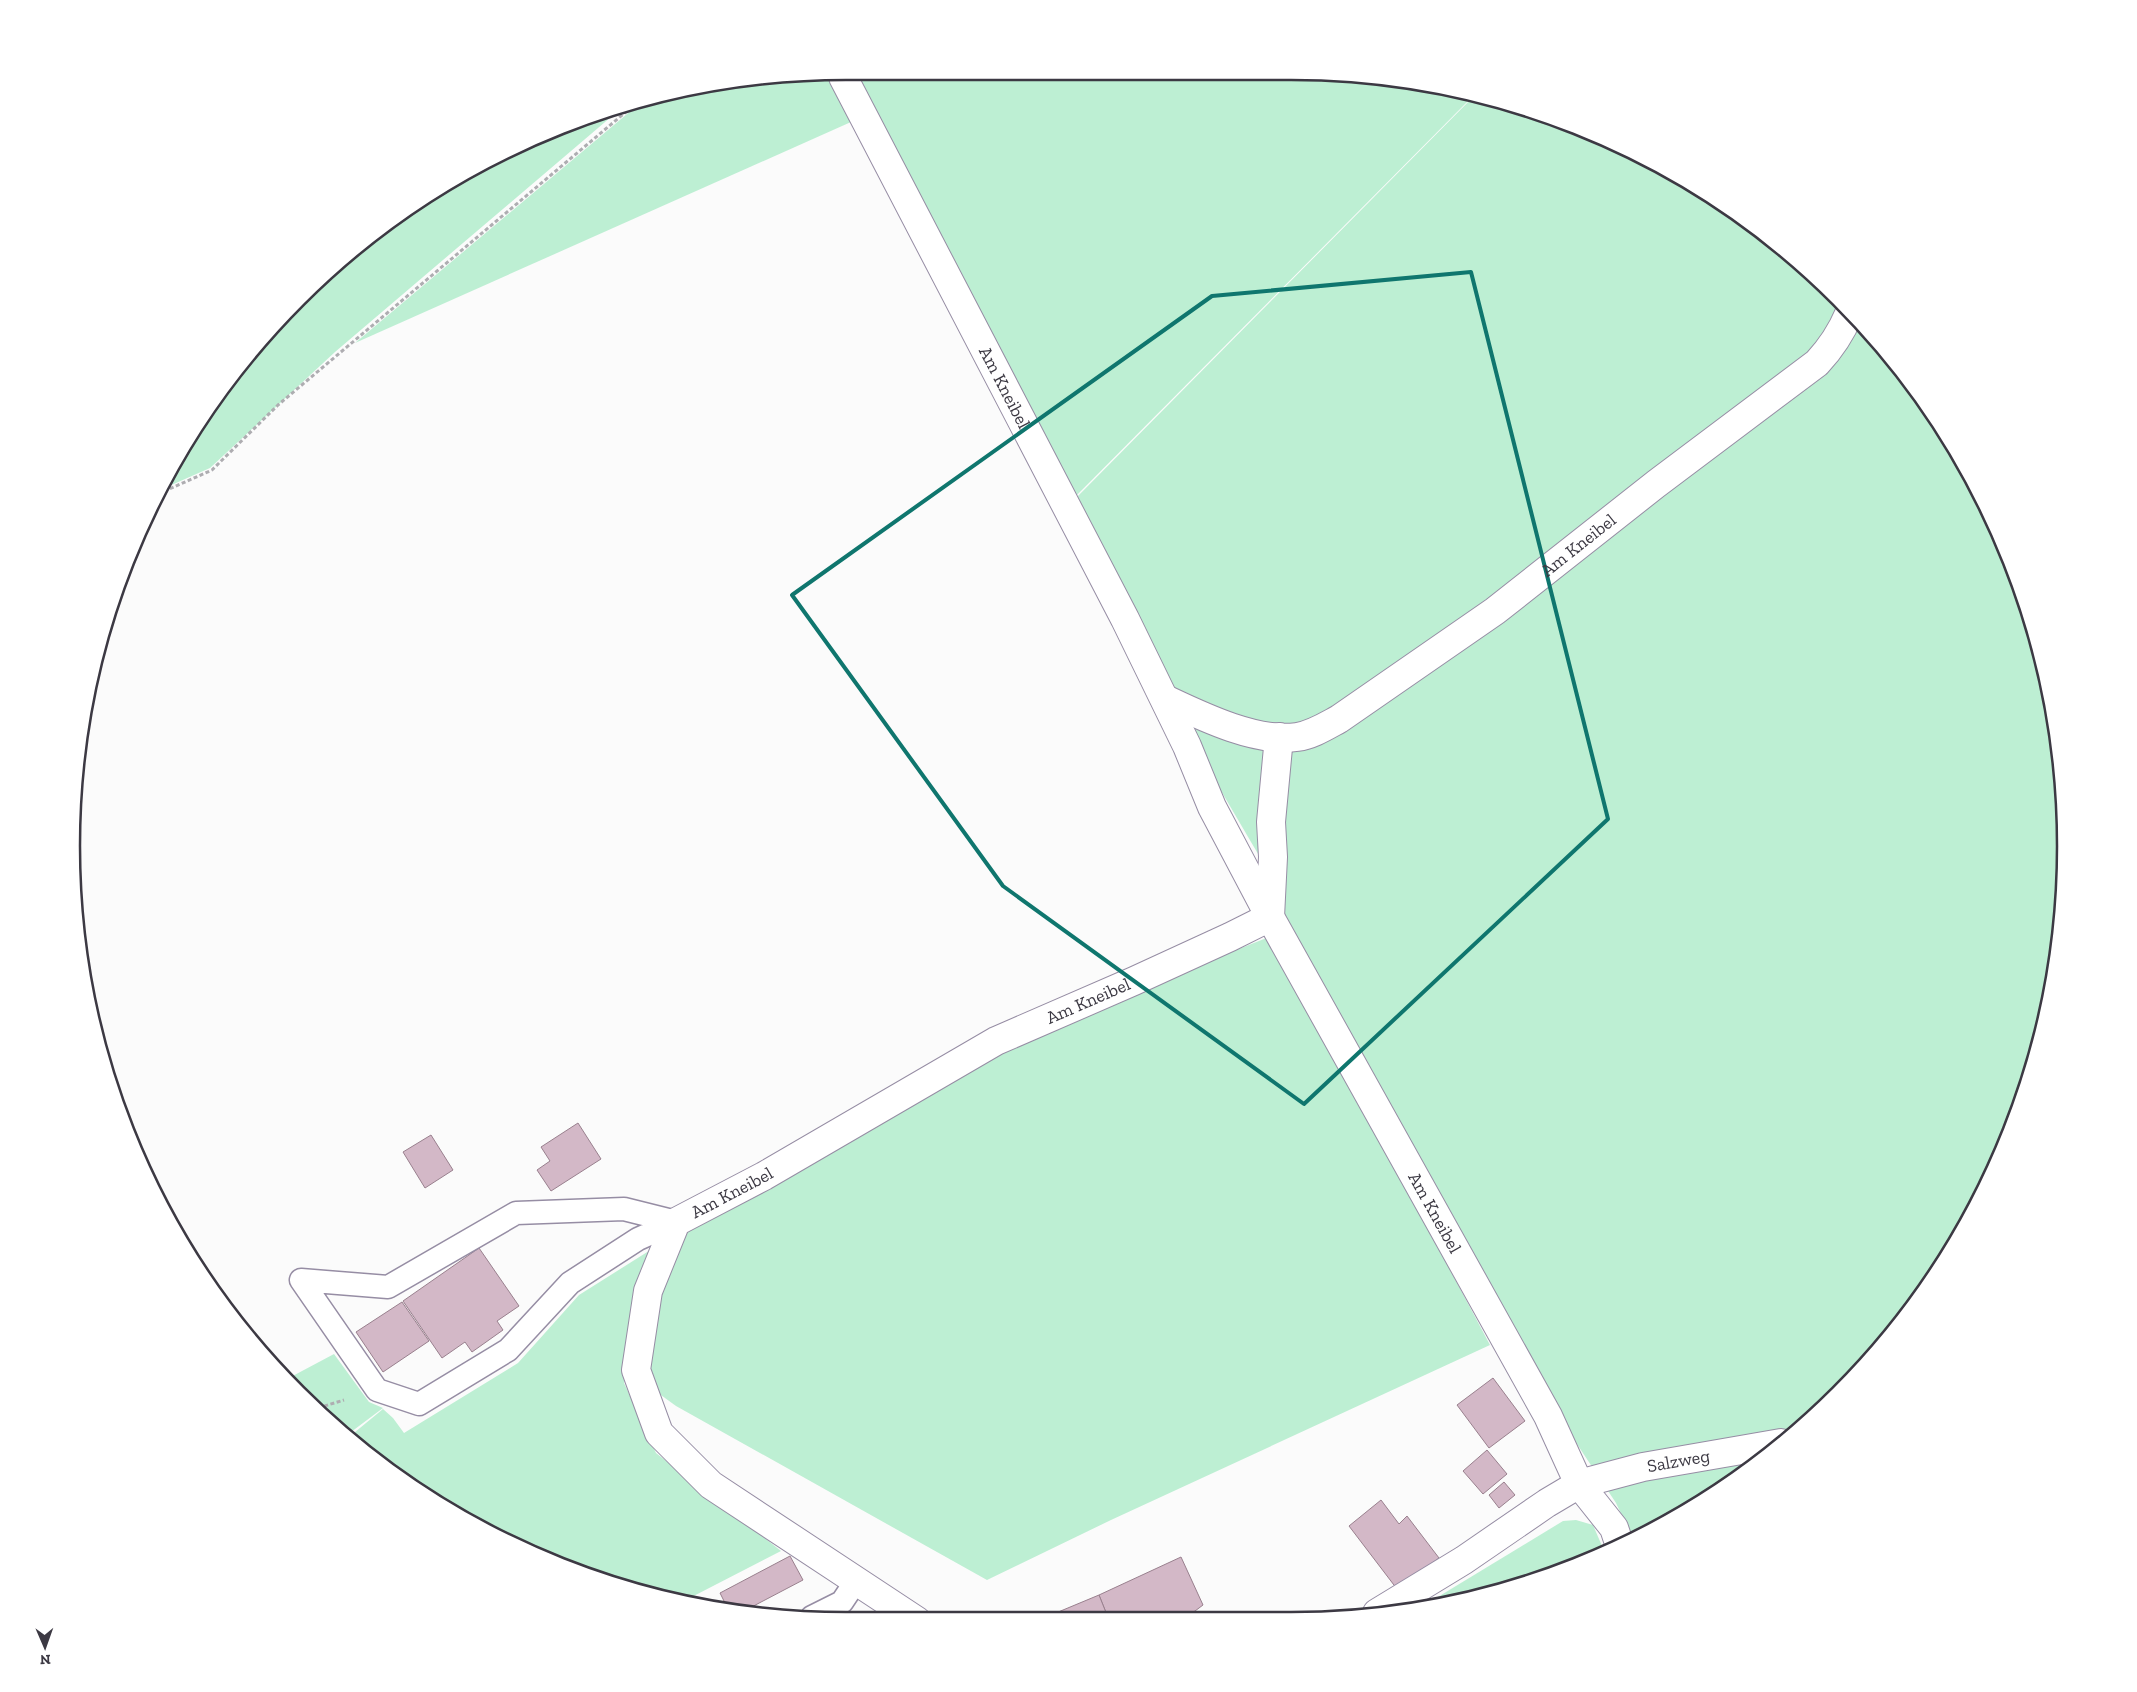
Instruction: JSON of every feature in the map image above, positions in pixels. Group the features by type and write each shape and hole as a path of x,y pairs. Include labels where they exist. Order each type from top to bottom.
{"street":[{"name":"Am Kneibel","path":"845,80 1125,619 1165,699 1212,807 1270,917 1548,1416 1579,1484 1614,1528 1618,1539"},
{"name":"Am Kneibel","path":"1165,699 1192,712 1251,733 1279,737 1297,737 1318,730 1339,719 1495,611 1656,484 1816,363 1836,339 1847,319"},
{"path":"1270,917 1273,857 1271,822 1279,737"},
{"name":"Am Kneibel","path":"904,1612 711,1485 659,1433 636,1370 648,1291 676,1222 764,1176 996,1041 1143,977 1270,917"},
{"name":"Salzweg","path":"1579,1484 1643,1467 1768,1445"},
{"path":"1390,1605 1464,1560 1547,1503 1579,1484"}],"lane":[{"path":"624,1209 676,1222 638,1239 570,1283 508,1350 420,1404 377,1390 301,1280 388,1287 516,1213 624,1209"},
{"path":"825,1611 842,1602 856,1581"}],"path":[{"path":"169,489 212,470 293,392 624,113"}],"highlighted area":[{"path":"1471,272 1608,819 1304,1104 1003,886 792,595 1212,296"}],"green space":[{"path":"840,80 1291,80 1391,87 1468,101 1073,499"},
{"path":"830,81 851,122 355,343 630,112 697,95 746,87"},
{"path":"1469,101 1537,121 1584,138 1630,159 1717,209 1757,238 1833,304 1899,380 1928,420 1978,507 1999,553 2031,648 2042,697 2050,746 2057,846 2050,946 2042,995 2031,1044 1999,1139 1978,1185 1928,1272 1899,1312 1833,1388 1757,1454 1717,1483 1630,1533 1616,1503 1573,1438 1299,946 1278,898 1293,730 1253,727 1169,696 1074,500"},
{"path":"610,118 335,352 210,468 171,485 209,420 238,380 304,304 341,270 420,209 463,183 507,159 553,138"},
{"path":"1176,714 1268,749 1261,859"},
{"path":"1269,937 1300,987 1490,1345 1111,1520 987,1580 676,1406 654,1390 641,1370 654,1293 683,1230 1003,1047 1140,988"},
{"path":"652,1249 637,1294 624,1383 656,1453 781,1551 693,1596 648,1586 553,1554 507,1533 420,1483 354,1433 383,1409 393,1418 404,1433 518,1363 579,1295"},
{"path":"334,1354 369,1402 383,1408 352,1431 293,1376"},
{"path":"1576,1520 1593,1525 1602,1546 1537,1571 1489,1586 1437,1597 1563,1521"}],"building":[{"path":"578,1123 601,1159 551,1191 537,1170 550,1161 541,1147"},
{"path":"431,1135 453,1170 425,1188 403,1152"},
{"path":"479,1248 519,1306 497,1321 503,1330 472,1352 465,1342 442,1358 403,1301"},
{"path":"402,1302 429,1341 383,1372 356,1332"},
{"path":"1493,1378 1525,1421 1489,1448 1457,1405"},
{"path":"1487,1450 1507,1474 1483,1494 1463,1471"},
{"path":"1504,1482 1515,1495 1499,1508 1489,1495"},
{"path":"1381,1500 1399,1524 1407,1516 1439,1558 1397,1589 1349,1526"},
{"path":"790,1556 803,1580 754,1606 724,1601 720,1593"},
{"path":"1181,1557 1203,1605 1194,1612 1106,1612 1099,1595"},
{"path":"1099,1595 1106,1612 1058,1612"}]}
